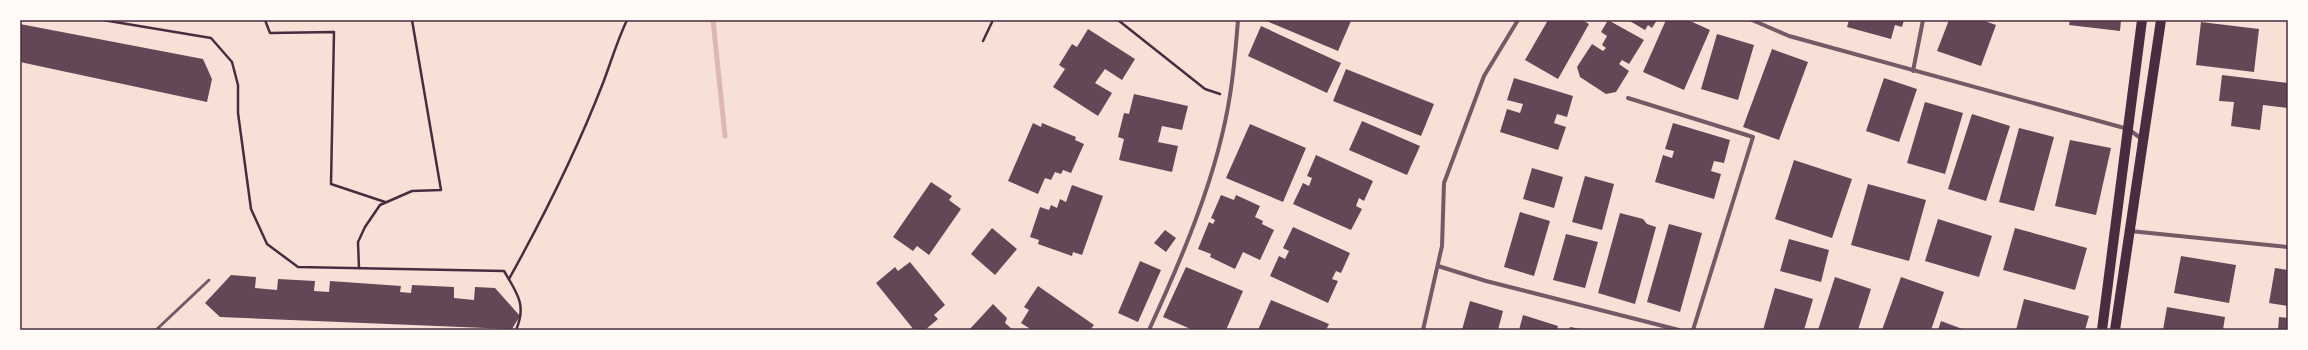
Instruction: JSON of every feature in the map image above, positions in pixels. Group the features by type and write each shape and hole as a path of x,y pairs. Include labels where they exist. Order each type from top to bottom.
{"main road":[{"path":"2102,330 2142,20"},
{"path":"2115,330 2161,20"}],"street":[{"path":"1149,330 1197,214 1218,148 1230,96 1238,20"},
{"path":"1423,330 1442,246 1444,183 1484,76 1518,20"},
{"path":"1752,20 1789,36 2128,129 2143,139"},
{"path":"1913,71 1923,20"},
{"path":"1628,98 1753,137 1693,330"},
{"path":"2130,231 2288,247"},
{"path":"1438,266 1679,330"}],"lane":[{"path":"156,330 209,280"}],"path":[{"path":"103,20 211,38 232,62 238,85 238,113 251,209 267,244 298,267 504,271 520,299 522,318 516,330"},
{"path":"265,20 270,33 334,32 331,184 385,202"},
{"path":"359,268 358,242 365,227 380,205 412,191 441,190 412,20"},
{"path":"509,279 544,216 602,83 614,49 627,20"},
{"path":"983,41 993,20"},
{"path":"1118,20 1204,89 1230,96"}],"building":[{"path":"1264,20 1349,20 1351,21 1338,51"},
{"path":"1548,20 1582,20 1589,24 1558,79 1525,60"},
{"path":"1608,20 1644,40 1629,64 1622,60 1619,64 1629,71 1616,92 1606,94 1580,77 1577,67 1592,44 1603,51 1606,48 1602,45 1607,36 1601,32"},
{"path":"1628,20 1657,20 1652,28 1648,25 1645,30"},
{"path":"1666,20 1688,20 1710,30 1684,90 1643,72"},
{"path":"1849,20 1904,20 1902,27 1895,25 1891,39 1847,27"},
{"path":"1949,20 1982,20 1996,25 1981,66 1937,51"},
{"path":"2070,20 2121,20 2120,31 2069,25"},
{"path":"2201,22 2259,29 2254,72 2196,65"},
{"path":"20,24 203,59 212,79 207,102 20,62"},
{"path":"1261,26 1341,63 1327,93 1248,56"},
{"path":"1088,29 1135,59 1122,80 1105,69 1095,83 1112,93 1098,116 1053,87 1065,69 1059,65 1072,44 1077,47"},
{"path":"1717,34 1754,45 1738,100 1701,89"},
{"path":"1772,49 1808,62 1779,140 1743,127"},
{"path":"1346,69 1434,104 1421,136 1333,101"},
{"path":"2222,75 2288,83 2288,108 2263,105 2260,130 2231,126 2234,102 2219,101"},
{"path":"1514,78 1573,96 1567,117 1557,114 1554,123 1566,127 1558,150 1500,132 1507,109 1520,113 1523,104 1507,100"},
{"path":"1884,78 1917,89 1899,142 1866,131"},
{"path":"1134,94 1188,106 1182,130 1162,126 1158,142 1178,146 1172,172 1119,160 1124,139 1118,137 1124,113 1129,114"},
{"path":"1925,102 1963,113 1945,174 1907,163"},
{"path":"1972,114 2010,126 1986,201 1948,189"},
{"path":"1362,121 1420,146 1407,175 1349,150"},
{"path":"1033,123 1041,127 1042,123 1076,137 1075,140 1084,144 1071,173 1063,170 1061,174 1055,172 1051,180 1045,178 1038,194 1008,181"},
{"path":"1673,123 1730,140 1724,163 1714,161 1711,171 1721,174 1714,199 1655,182 1663,155 1672,158 1674,151 1665,149"},
{"path":"1250,124 1306,148 1283,202 1226,178"},
{"path":"2019,128 2054,137 2034,211 1999,202"},
{"path":"2070,140 2111,148 2096,215 2055,206"},
{"path":"1316,155 1373,181 1364,201 1359,198 1356,206 1362,209 1351,230 1293,204 1303,183 1309,186 1312,178 1307,176"},
{"path":"1794,160 1852,179 1832,238 1775,219"},
{"path":"1532,168 1563,177 1554,208 1523,199"},
{"path":"1585,176 1614,184 1602,230 1572,222"},
{"path":"931,182 952,196 949,200 961,209 929,255 917,246 913,251 893,237"},
{"path":"1868,184 1926,200 1909,261 1851,245"},
{"path":"1072,185 1103,196 1082,255 1073,252 1072,256 1038,244 1039,240 1030,237 1040,207 1049,210 1051,205 1057,208 1060,199 1066,202"},
{"path":"1221,195 1234,200 1236,195 1260,206 1255,217 1263,221 1262,224 1274,230 1260,260 1243,252 1235,269 1210,257 1211,254 1198,249 1209,222 1213,224 1215,220 1211,218"},
{"path":"1520,212 1550,221 1534,276 1504,267"},
{"path":"1620,213 1643,219 1647,224 1656,227 1635,304 1598,293"},
{"path":"1938,219 1992,236 1979,277 1925,261"},
{"path":"1669,224 1702,233 1680,312 1647,302"},
{"path":"1293,227 1350,253 1341,273 1336,271 1332,279 1338,281 1328,303 1270,276 1279,256 1285,259 1289,251 1283,248"},
{"path":"992,228 1017,249 995,275 971,254"},
{"path":"2015,228 2087,248 2075,290 2003,270"},
{"path":"1165,230 1176,238 1166,252 1154,243"},
{"path":"1566,234 1598,242 1585,288 1553,280"},
{"path":"1789,239 1829,250 1821,282 1780,271"},
{"path":"2181,256 2236,265 2229,303 2174,293"},
{"path":"1140,261 1161,270 1138,322 1118,313"},
{"path":"910,262 945,305 934,315 938,319 925,330 914,330 876,283 895,267 898,271"},
{"path":"1186,267 1243,291 1226,330 1193,330 1163,317"},
{"path":"2275,268 2288,270 2288,306 2269,303"},
{"path":"231,275 256,277 255,288 277,290 278,279 315,281 314,291 329,292 330,281 401,286 400,292 411,293 412,285 454,287 454,298 474,300 475,287 495,288 520,316 512,329 220,317 205,303"},
{"path":"1835,277 1871,289 1858,330 1818,330"},
{"path":"1901,277 1944,292 1931,330 1882,330"},
{"path":"1038,286 1094,325 1090,330 1032,330 1021,323 1029,310 1024,307"},
{"path":"1775,288 1813,299 1804,330 1763,330"},
{"path":"2024,299 2089,316 2085,330 2016,330"},
{"path":"1271,300 1329,324 1326,330 1258,330"},
{"path":"1470,301 1503,311 1498,330 1462,330"},
{"path":"993,304 1007,318 1005,323 1013,330 969,330"},
{"path":"2167,307 2225,317 2223,330 2163,330"},
{"path":"1523,315 1558,326 1557,330 1519,330"},
{"path":"2279,317 2288,318 2288,330 2278,330"},
{"path":"1941,321 1965,330 1938,330"},
{"path":"1570,327 1581,329 1581,330 1569,330"}],"waterway":[{"path":"713,20 725,136"}]}
